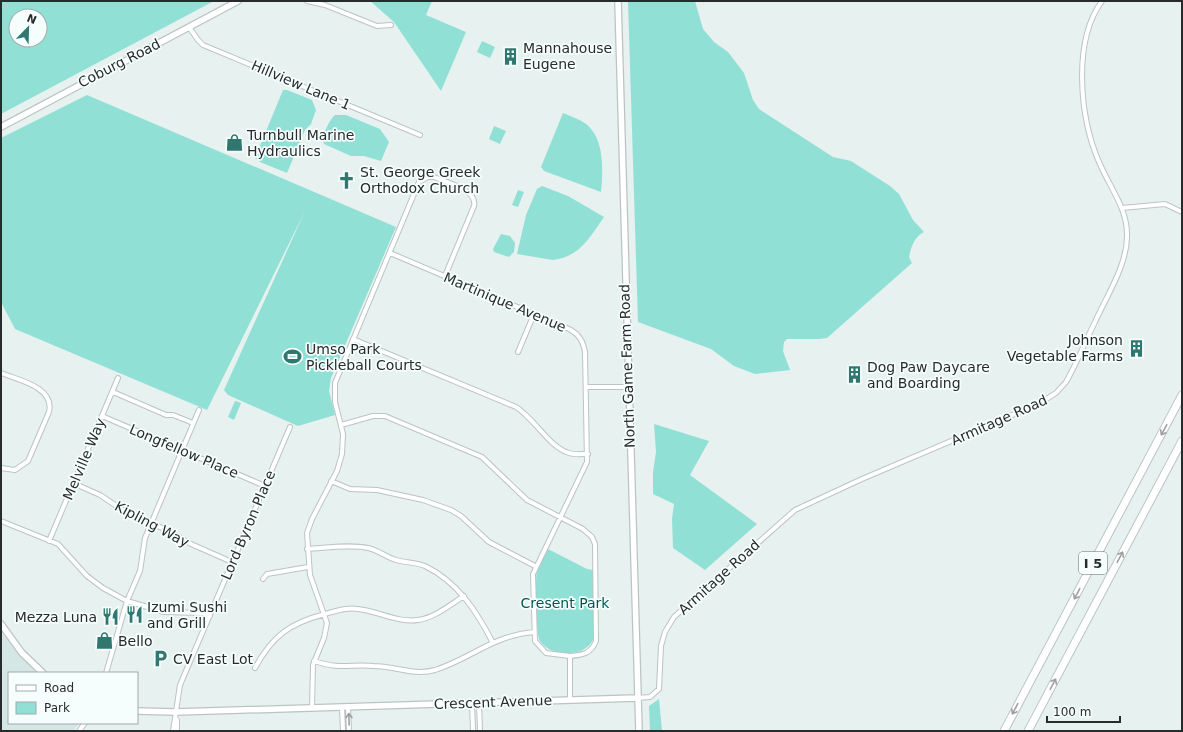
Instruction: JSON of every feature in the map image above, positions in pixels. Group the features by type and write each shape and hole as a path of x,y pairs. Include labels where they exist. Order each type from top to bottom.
{"highway":[{"name":"I 5","path":"1004,731 1182,395"},
{"name":"I 5","path":"1028,731 1182,441"}],"main road":[{"name":"Coburg Road","path":"1,127 238,1"},
{"name":"North Game Farm Road","path":"618,1 639,731"},
{"path":"1,624 25,656 42,672"},
{"name":"Crescent Avenue","path":"138,712 175,715 312,708 637,698"}],"street":[{"path":"307,1 325,5 377,26 391,25"},
{"name":"Armitage Road","path":"637,698 650,697 659,689 661,646 665,632 674,617 796,510 864,478 1038,404 1059,390 1072,371 1123,257 1127,234 1122,208 1093,147 1083,101 1082,77 1086,39 1093,18 1102,1"},
{"name":"Hillview Lane 1","path":"188,27 202,44 420,135"},
{"path":"312,708 312,674 314,661 327,630 325,614 315,591 308,567 307,533 310,523 332,481 340,462 344,443 335,402 335,383 420,182 428,177 434,177 470,193 475,200 474,206 444,276"},
{"path":"1122,208 1147,205 1169,205 1182,212"},
{"name":"Martinique Avenue","path":"390,253 570,330 580,338 585,352 588,454 586,467 533,574 535,641 543,651 554,655 570,656"},
{"path":"518,352 534,314"},
{"path":"353,338 516,407 562,450 570,454 588,454"},
{"path":"1,373 41,390 48,396 50,405 49,412 28,461 15,470 1,468"},
{"name":"Melville Way","path":"49,541 118,378"},
{"path":"586,387 628,387"},
{"path":"113,392 166,415 174,415 193,424"},
{"path":"106,672 128,601 140,571 144,541 199,410"},
{"name":"Longfellow Place","path":"102,416 265,486"},
{"path":"341,425 377,416 385,416 482,457 527,500 585,530 594,542 596,639 592,650 583,655 570,656 570,700"},
{"name":"Lord Byron Place","path":"175,715 179,688 290,427"},
{"path":"332,481 350,489 377,490 423,500 450,510 461,516 489,542 536,566"},
{"name":"Kipling Way","path":"73,483 100,495 124,511 193,545 232,562"},
{"path":"1,521 62,548 87,576 103,588 128,601 164,612 203,613 210,616"},
{"path":"307,549 354,547 371,549 397,561 425,566 449,582 464,596 479,617 493,643"},
{"path":"263,579 266,574 308,567"},
{"path":"255,668 263,652 281,633 296,623 346,609 359,608 405,620 416,620 433,615 464,596"},
{"path":"314,661 338,667 374,666 403,671 431,671 514,634 534,632"},
{"path":"472,703 473,731"},
{"path":"479,703 480,731"},
{"path":"343,731 345,707"},
{"path":"345,707 349,731"},
{"path":"174,731 175,715"},
{"path":"175,715 177,731"}],"shaded area":[{"path":"1,632 18,654 36,672 8,672 8,724 78,724 73,731 1,731"}],"green space":[{"path":"1,1 214,1 1,114"},
{"path":"370,1 432,1 426,15 466,32 441,91 394,22"},
{"path":"628,1 695,1 703,29 714,42 728,52 744,73 753,100 759,109 833,157 851,161 890,186 899,194 913,220 924,232 915,239 912,246 909,257 912,263 827,338 787,339 784,342 783,351 790,370 755,374 734,366 711,349 638,322"},
{"path":"482,41 495,47 490,58 477,52"},
{"path":"283,90 287,90 312,100 316,110 311,124 305,130 287,173 260,162 255,158"},
{"path":"87,95 396,227 331,378 329,391 335,415 298,426 228,395 224,390 305,211 207,410 15,329 1,302 1,138"},
{"path":"563,113 586,124 597,138 600,147 602,165 601,192 544,171 541,167"},
{"path":"335,115 346,115 380,129 389,142 381,161 364,156 351,156 324,144 323,141 326,129"},
{"path":"494,126 506,131 500,144 489,139"},
{"path":"542,186 568,196 604,217 583,245 571,255 563,258 553,260 517,254 526,215 537,189"},
{"path":"518,190 524,192 518,207 512,205"},
{"path":"501,234 510,236 515,243 514,252 509,257 494,252 493,249"},
{"path":"235,401 241,403 234,420 228,417"},
{"path":"654,424 709,441 690,475 757,524 705,570 673,548 672,519 674,504 653,494 653,472 656,452"},
{"name":"Cresent Park","path":"548,549 587,569 593,570 594,637 585,649 577,652 560,653 545,647 540,641 536,607 536,576 539,566"},
{"path":"659,699 662,731 650,731 649,706"}],"place":[{"name":"Mannahouse Eugene","path":"510,56"},
{"name":"Turnbull Marine Hydraulics","path":"234,143"},
{"name":"St. George Greek Orthodox Church","path":"347,180"},
{"name":"Johnson Vegetable Farms","path":"1136,348"},
{"name":"Umso Park Pickleball Courts","path":"293,357"},
{"name":"Dog Paw Daycare and Boarding","path":"854,375"},
{"name":"Izumi Sushi and Grill","path":"134,615"},
{"name":"Mezza Luna","path":"110,617"},
{"name":"Bello","path":"105,641"},
{"name":"CV East Lot","path":"160,659"}]}
